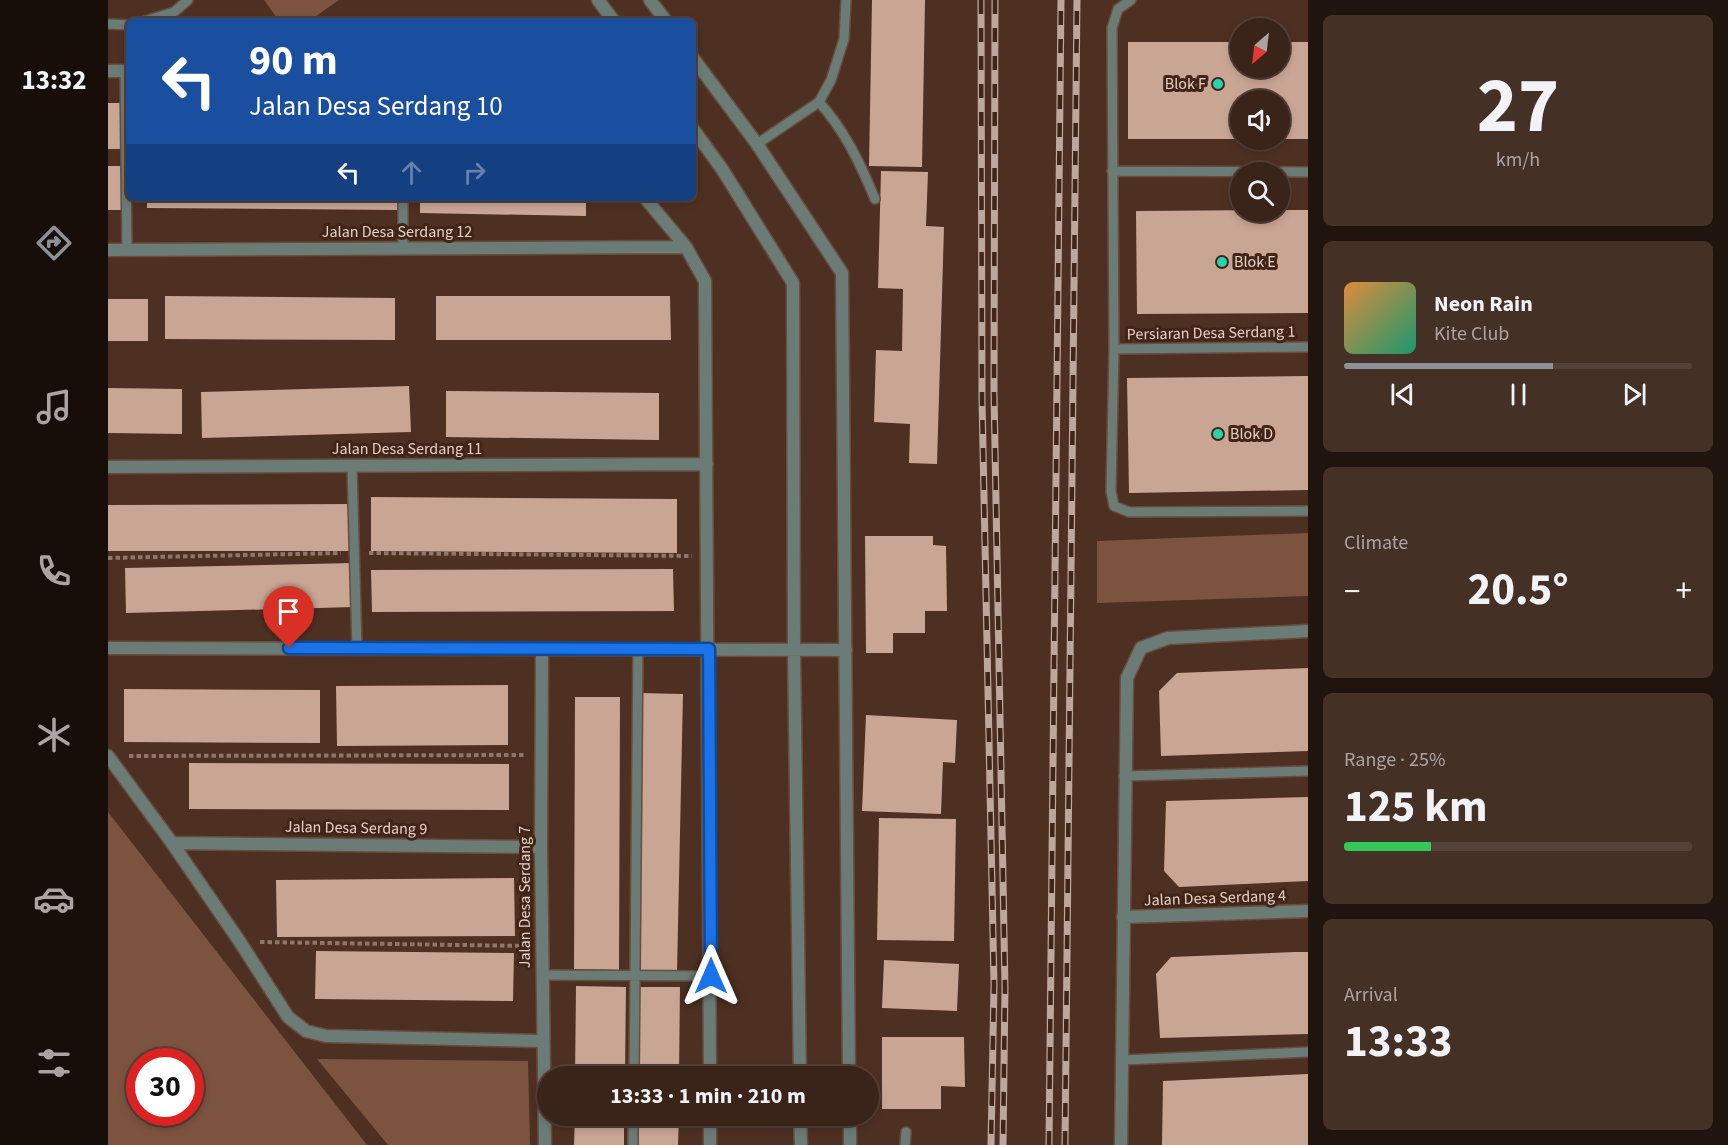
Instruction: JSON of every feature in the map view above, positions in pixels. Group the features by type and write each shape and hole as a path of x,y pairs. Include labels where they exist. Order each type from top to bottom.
{"street":[{"path":"598,0 612,18"},
{"path":"650,0 664,18"},
{"path":"696,62 757,144 842,273 849,1066"},
{"path":"108,71 126,71"},
{"path":"696,133 722,169 793,283 794,650 800,1066"},
{"path":"648,201 686,247 705,281 711,1066"},
{"name":"Jalan Desa Serdang 12","path":"108,250 686,247"},
{"name":"Jalan Desa Serdang 11","path":"108,467 707,464"},
{"path":"1121,1145 1127,678 1141,648 1168,638 1308,631"},
{"path":"108,648 846,650"},
{"name":"Jalan Desa Serdang 7","path":"542,649 542,1041 545,1145"},
{"path":"114,756 288,1017 306,1030 326,1036 542,1041"},
{"name":"Jalan Desa Serdang 9","path":"172,843 541,847"},
{"name":"Jalan Desa Serdang 4","path":"1123,917 1308,911"},
{"path":"710,1126 710,1145"},
{"path":"801,1126 801,1145"},
{"path":"850,1126 850,1145"}],"lane":[{"path":"155,18 174,12 188,0"},
{"path":"757,144 819,102 831,80 844,39 846,0"},
{"name":"Persiaran Desa Serdang 1","path":"1131,0 1118,9 1112,28 1114,349 1111,491 1114,506 1129,512 1308,511"},
{"path":"108,24 126,25"},
{"path":"819,102 848,141 875,199"},
{"path":"1112,171 1308,172"},
{"path":"128,201 128,250"},
{"path":"403,201 403,249"},
{"name":"Persiaran Desa Serdang 1","path":"1114,349 1308,347"},
{"path":"352,466 357,649"},
{"path":"634,1066 638,649"},
{"path":"1124,776 1308,771"},
{"path":"542,975 711,976"},
{"path":"1122,1060 1308,1052"},
{"path":"633,1126 633,1145"},
{"path":"905,1145 906,1132"}],"path":[{"path":"108,558 354,553 707,556"},
{"path":"114,756 542,755"},
{"path":"240,942 542,946"}],"shaded area":[{"path":"264,0 339,0 313,18 277,18"},
{"path":"1308,533 1308,596 1097,603 1097,541"},
{"path":"108,812 367,1145 108,1145"},
{"path":"317,1059 528,1061 530,1145 388,1145"}],"building":[{"path":"872,0 925,0 922,167 869,166"},
{"name":"Blok F","path":"1128,42 1230,42 1230,78 1290,78 1290,42 1308,42 1308,139 1290,139 1290,90 1230,90 1230,139 1128,139"},
{"path":"108,103 124,103 125,149 108,149"},
{"path":"108,166 126,166 127,210 108,210"},
{"path":"881,171 928,172 926,226 944,227 937,464 909,463 910,424 874,422 876,350 902,351 903,289 878,288"},
{"path":"147,201 397,201 397,210 147,208"},
{"path":"420,201 586,201 586,216 420,213"},
{"name":"Blok E","path":"1230,210 1230,222 1290,222 1290,210 1308,210 1308,313 1137,314 1136,211"},
{"path":"165,296 395,298 395,340 165,339"},
{"path":"436,296 670,296 671,340 436,340"},
{"path":"108,299 148,299 148,341 108,341"},
{"name":"Blok D","path":"1308,376 1308,490 1129,493 1127,378"},
{"path":"409,386 411,432 202,438 201,392"},
{"path":"108,388 182,389 182,434 108,433"},
{"path":"446,391 659,393 659,440 446,437"},
{"path":"371,497 677,499 677,553 371,551"},
{"path":"351,504 352,551 108,551 108,505"},
{"path":"865,536 933,536 933,545 946,546 947,611 925,611 925,633 893,633 893,653 866,653"},
{"path":"353,563 354,607 126,613 125,568"},
{"path":"673,569 674,611 372,612 371,570"},
{"path":"1308,668 1308,751 1161,756 1159,691 1177,673"},
{"path":"508,685 508,745 337,746 336,686"},
{"path":"124,689 320,690 320,743 124,742"},
{"path":"640,693 683,694 677,972 635,971"},
{"path":"575,697 620,697 619,970 574,969"},
{"path":"866,715 957,720 955,763 943,762 941,814 862,811"},
{"path":"189,763 509,764 509,810 189,809"},
{"path":"1308,797 1308,881 1179,887 1164,871 1166,801"},
{"path":"879,818 956,819 954,941 877,940"},
{"path":"514,878 515,936 277,937 276,880"},
{"path":"316,951 514,953 513,1001 315,999"},
{"path":"1308,952 1308,1034 1160,1038 1156,974 1171,957"},
{"path":"884,960 959,964 957,1011 882,1008"},
{"path":"576,986 626,987 625,1066 575,1066"},
{"path":"636,987 680,987 679,1066 636,1066"},
{"path":"882,1037 964,1037 965,1087 941,1086 941,1109 882,1109"},
{"path":"1308,1074 1308,1145 1162,1145 1163,1081"},
{"path":"575,1126 624,1126 624,1145 574,1145"},
{"path":"636,1126 679,1126 678,1145 635,1145"}],"railway":[{"path":"981,0 982,399 994,984 991,1145"},
{"path":"995,0 994,393 1005,988 1003,1145"},
{"path":"1049,1145 1061,0"},
{"path":"1065,1145 1077,0"}],"place":[{"name":"Blok F","path":"1218,84"},
{"name":"Blok E","path":"1222,262"},
{"name":"Blok D","path":"1218,434"}],"route":[{"path":"289,648 709,649 711,976"}]}
